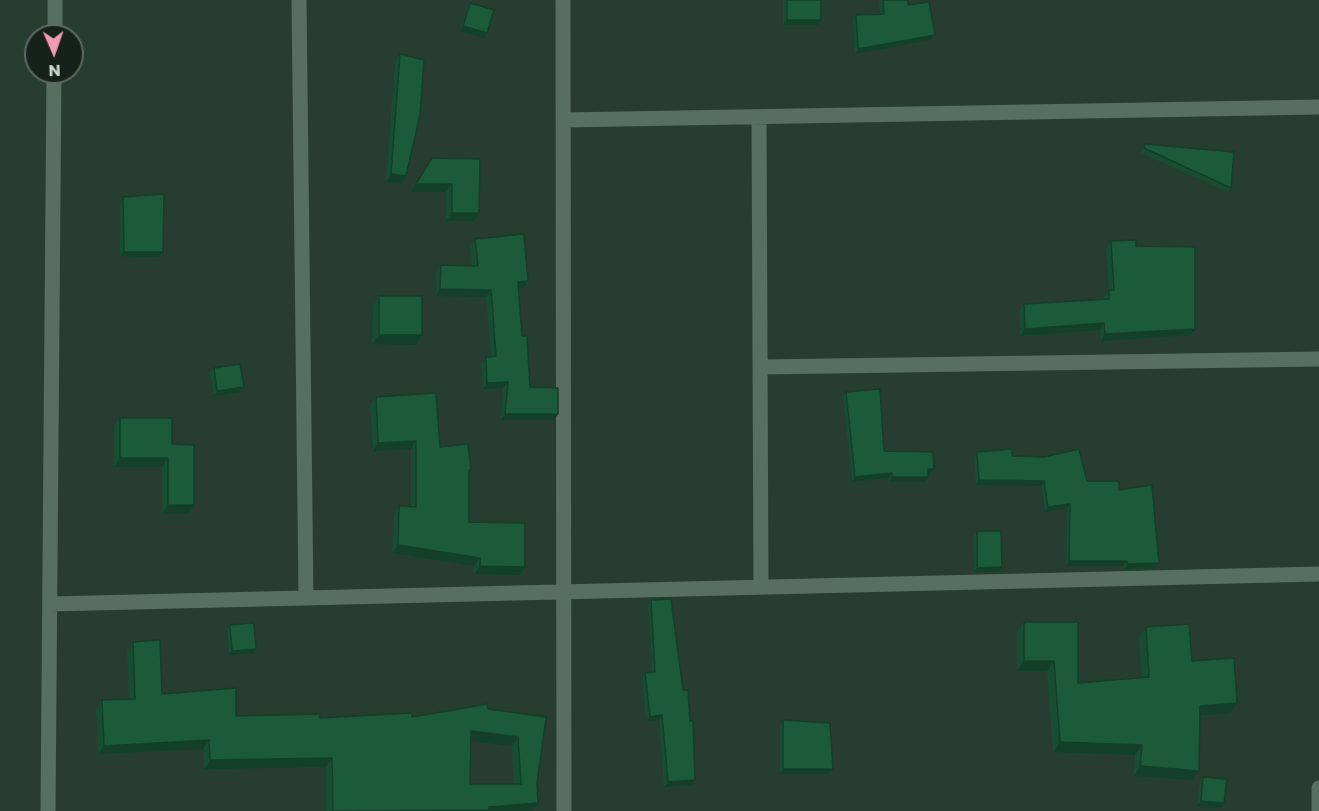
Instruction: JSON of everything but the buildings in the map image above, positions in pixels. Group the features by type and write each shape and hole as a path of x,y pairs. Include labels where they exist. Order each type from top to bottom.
{"street":[{"path":"55,0 55,24"},
{"path":"299,0 306,597"},
{"path":"562,0 564,811"},
{"path":"48,811 54,84"},
{"path":"563,120 1319,107"},
{"path":"759,117 761,587"},
{"path":"760,368 1319,359"},
{"path":"50,604 1319,573"},
{"path":"1319,788 1319,811"}]}
